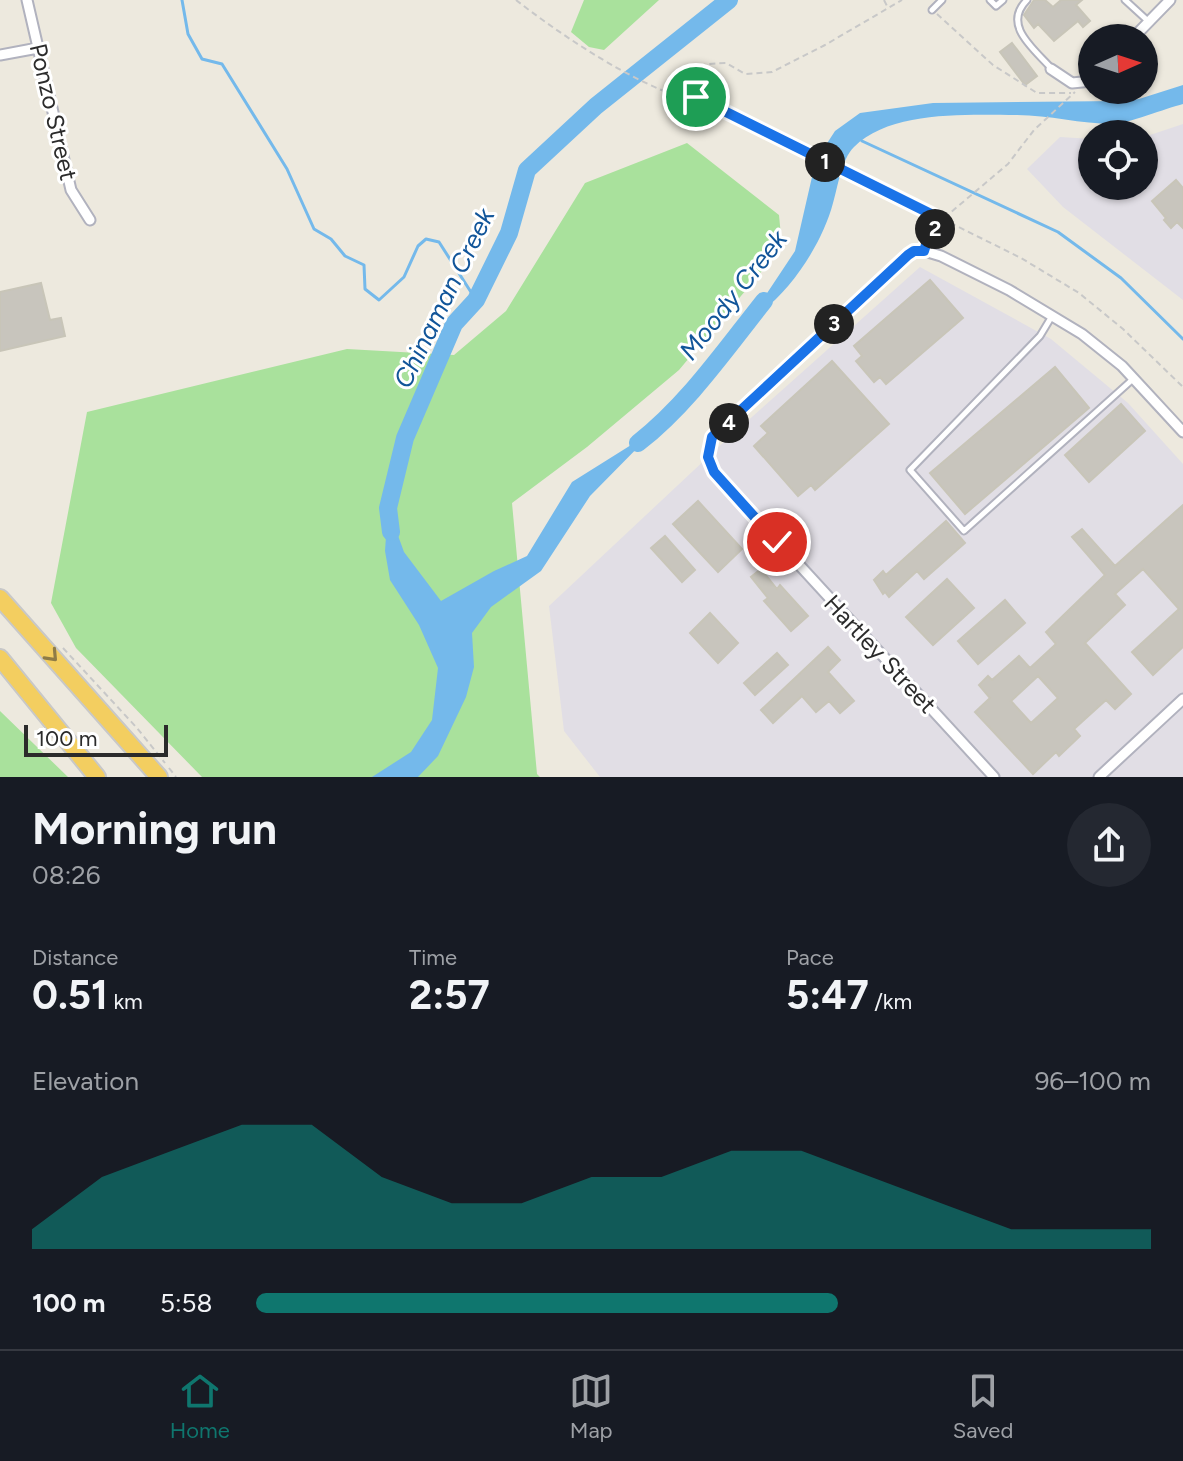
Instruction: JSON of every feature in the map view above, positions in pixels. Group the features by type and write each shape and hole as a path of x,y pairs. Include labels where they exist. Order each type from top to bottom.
{"highway":[{"path":"0,598 159,777"},
{"path":"0,658 97,777"}],"street":[{"name":"Ponzo Street","path":"27,0 71,190 90,220"},
{"path":"1145,24 1170,0"},
{"path":"0,55 38,48"},
{"path":"1051,69 1072,83 1078,82"},
{"path":"922,250 941,256 1009,290 1082,334 1134,378 1183,432"},
{"name":"Hartley Street","path":"922,250 908,255 712,437 708,457 714,472 994,777"},
{"path":"1099,777 1183,699"}],"lane":[{"path":"932,10 942,0"},
{"path":"990,0 996,6 1003,0"},
{"path":"1027,0 1017,12 1016,21 1027,42 1051,69"},
{"path":"1125,0 1148,21"},
{"path":"1052,316 1040,336 910,470 964,531 1134,378"}],"path":[{"path":"516,0 582,47 650,83 696,97 773,133 803,151 1021,258 1079,293 1123,329 1183,387"},
{"path":"884,0 888,8"},
{"path":"669,91 687,71 707,63 726,63 736,71 750,75 772,72 902,0"},
{"path":"922,250 943,220 1008,164 1034,130 1075,92 1037,93 993,65 932,10"},
{"path":"55,640 137,728 176,777"}],"shaded area":[{"path":"1183,124 1183,300 1063,207 1027,169 1060,137 1078,138 1078,200 1158,200 1158,132"},
{"path":"920,267 1051,339 1128,403 1183,464 1183,777 600,777 564,731 549,606 725,441"}],"green space":[{"path":"584,0 659,0 604,50 589,47 571,32"},
{"path":"687,143 779,215 782,247 679,370 587,447 512,503 537,774 540,777 202,777 76,648 51,603 87,412 347,349 454,355 506,311 585,183"},
{"path":"0,711 68,777 0,777"}],"water":[{"path":"1183,85 1183,104 1132,120 1078,122 1029,115 931,117 888,126 870,135 854,147 846,159 828,219 812,253 777,298 750,319 795,251 812,177 824,148 835,131 860,113 933,103 1158,104 1158,93"},
{"path":"655,430 590,496 541,571 491,607 472,633 474,667 466,697 438,756 418,777 372,777 411,752 432,720 438,668 419,625 390,580 385,551 388,508 404,552 441,601 527,556 572,482"}],"building":[{"path":"1034,0 1045,0 1053,7 1061,0 1082,0 1076,5 1090,21 1080,24 1078,21 1054,41 1038,24 1034,28 1024,15"},
{"path":"1012,43 1037,76 1025,85 1000,52"},
{"path":"1176,180 1183,188 1183,228 1177,222 1171,228 1164,220 1166,218 1152,201 1158,200 1158,196"},
{"path":"930,280 963,318 886,384 880,377 874,382 856,361 862,356 854,346"},
{"path":"41,283 50,320 61,318 65,336 0,351 0,292"},
{"path":"832,361 889,424 815,490 811,485 798,496 754,446 768,433 761,426"},
{"path":"1055,367 1089,408 965,514 930,473"},
{"path":"1121,404 1145,431 1089,482 1065,455"},
{"path":"698,501 742,549 718,572 673,524"},
{"path":"1183,505 1183,647 1153,675 1132,652 1179,609 1143,569 1115,594 1125,605 1085,643 1131,694 1115,709 1106,700 1074,729 1080,736 1059,756 1056,752 1033,774 975,712 990,698 979,685 988,676 992,680 1019,656 1030,668 1056,644 1046,632 1105,575 1072,537 1082,529 1115,566","holes":["1038,676 1058,698 1031,723 1011,701"]},
{"path":"946,521 965,543 924,579 917,571 889,597 885,592 883,594 874,580 883,571 886,575"},
{"path":"665,536 695,570 682,582 651,548"},
{"path":"761,569 777,589 780,585 808,616 791,631 764,601 768,598 751,577"},
{"path":"947,579 974,608 933,645 906,617"},
{"path":"1005,600 1025,623 978,664 958,641"},
{"path":"710,613 738,643 718,663 690,633"},
{"path":"828,647 840,660 828,672 854,701 840,713 829,701 816,712 802,696 773,723 761,710"},
{"path":"777,653 788,665 755,695 744,683"}],"waterway":[{"path":"182,0 188,34 202,59 222,64 287,169 314,229 331,239 345,256 364,265 365,289 379,300 404,277 418,246 426,239 439,242 476,300"},
{"name":"Chinaman Creek","path":"391,532 388,508 405,438 454,324 476,300 509,233 527,170 596,106 729,0"},
{"path":"862,141 1058,232 1121,278 1183,339"},
{"name":"Moody Creek","path":"638,443 689,394 764,301"}],"route":[{"path":"696,97 943,220 930,234 924,251 914,251 908,255 712,437 708,448 710,466 777,542"}]}
